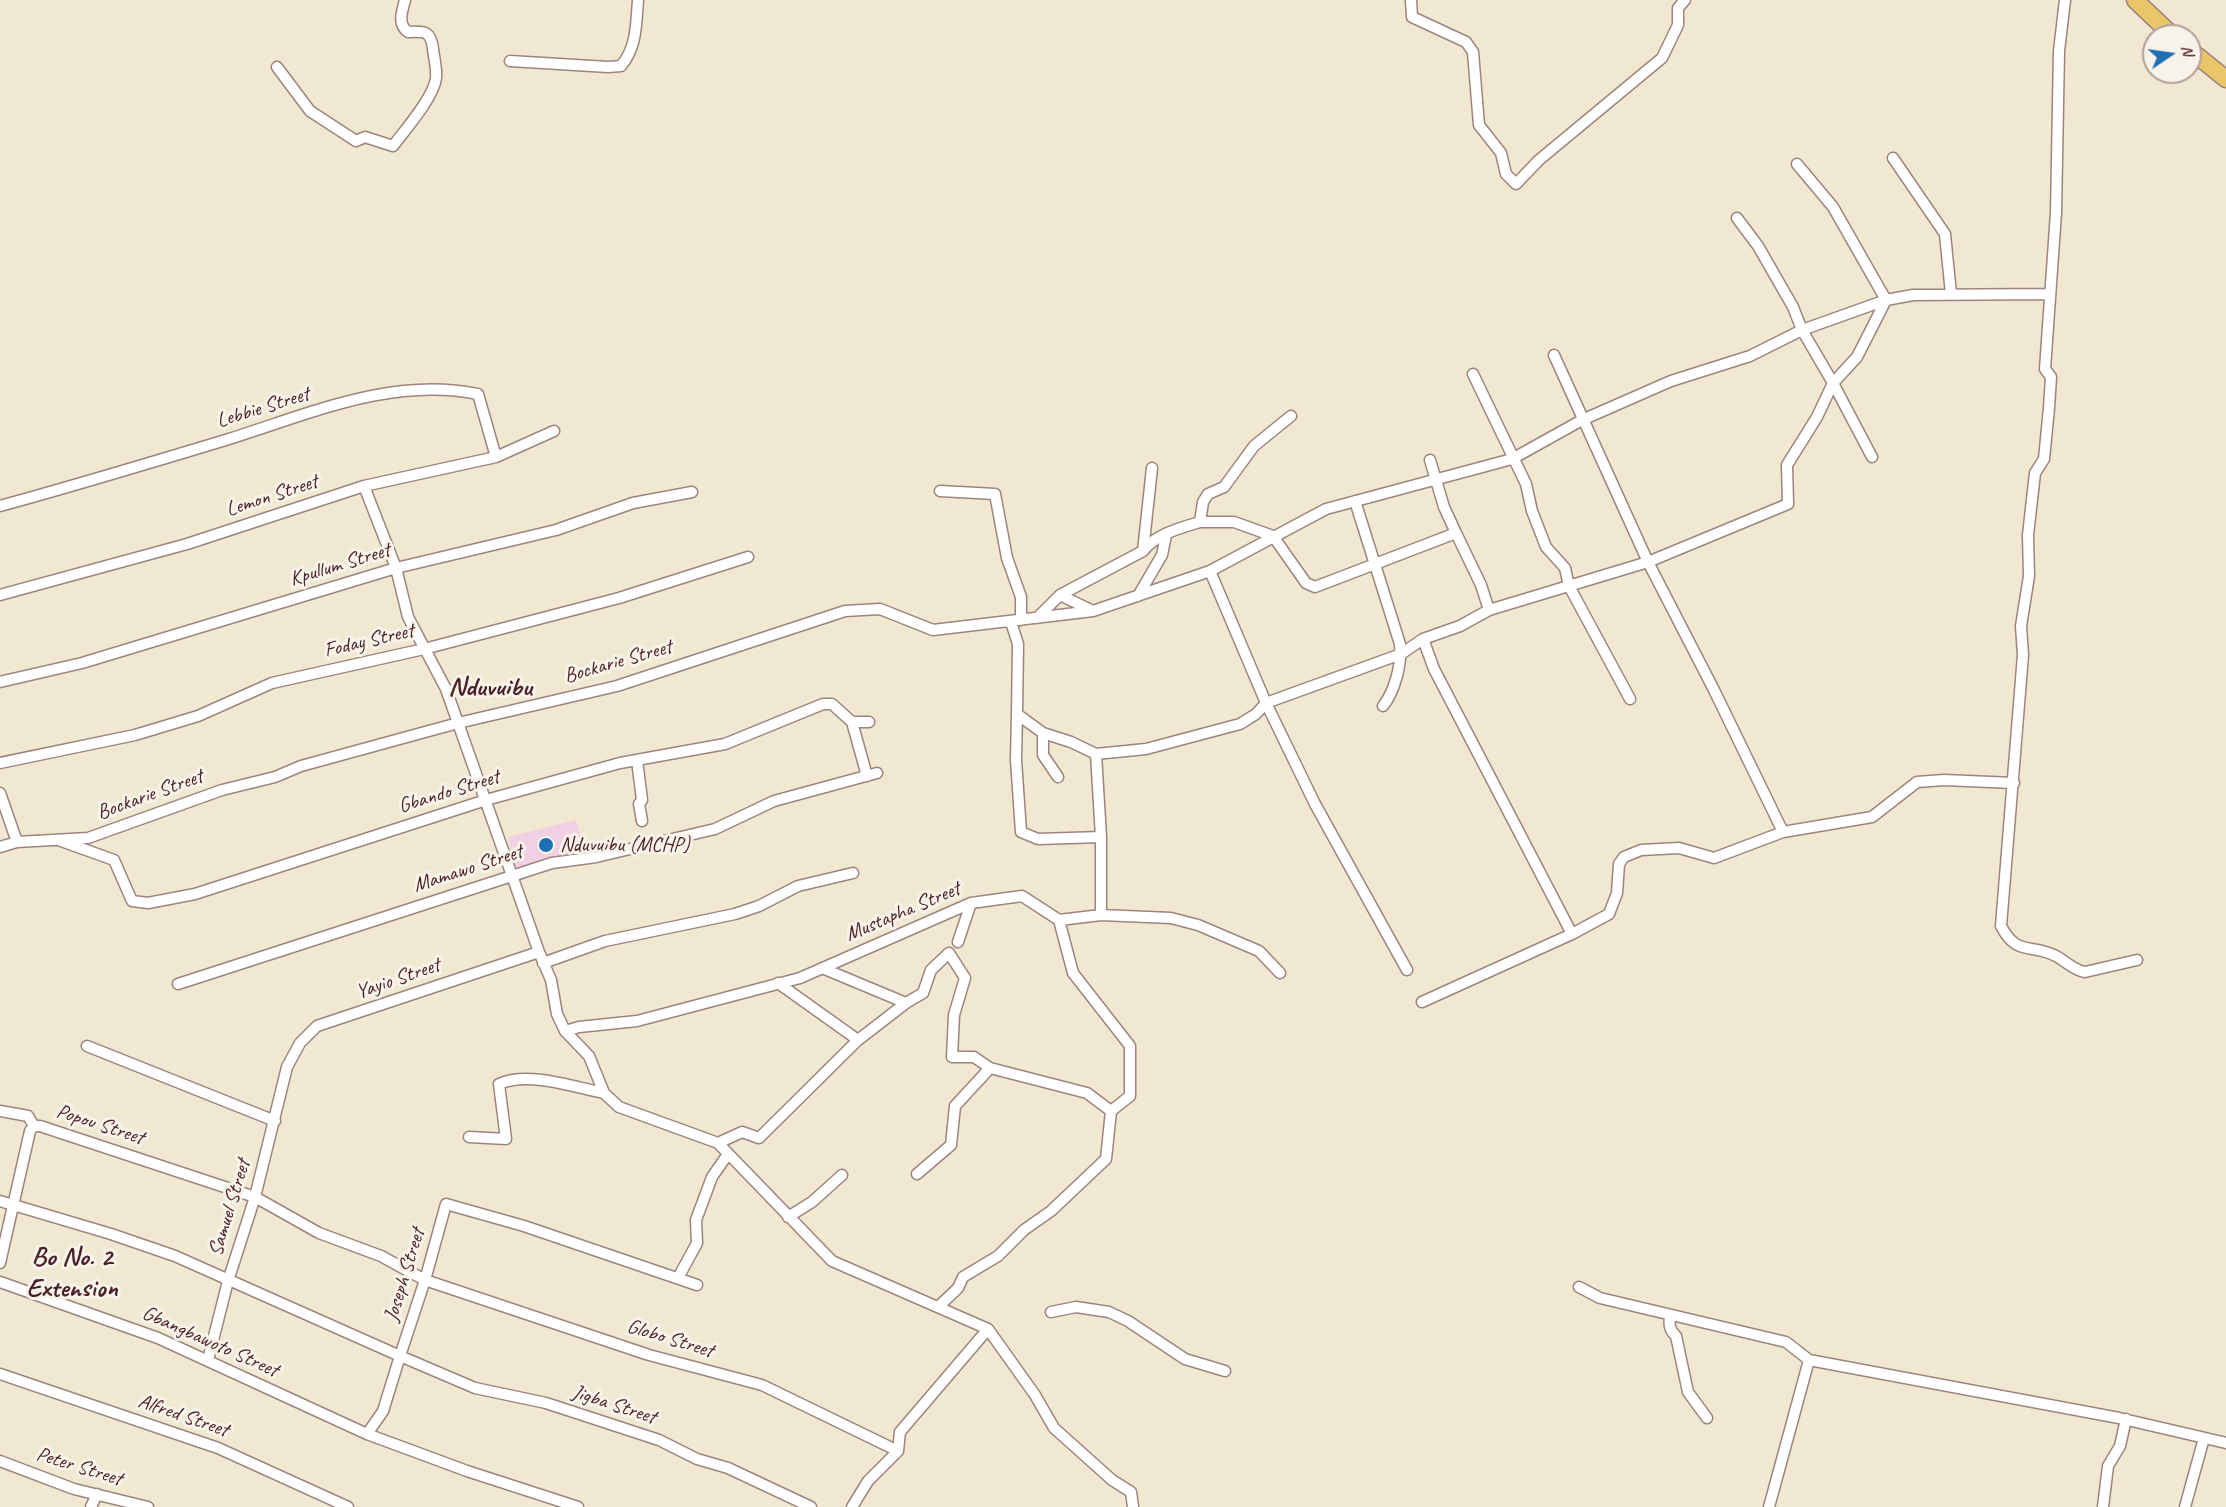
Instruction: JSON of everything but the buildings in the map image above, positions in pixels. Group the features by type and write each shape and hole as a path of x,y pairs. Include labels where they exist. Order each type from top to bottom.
{"main road":[{"path":"2135,0 2161,24"},
{"path":"2202,60 2226,79"}],"street":[{"path":"278,67 310,111 356,141 365,137 393,146 425,101 436,78 432,40 429,33 408,32 403,28 401,18 405,0"},
{"path":"510,61 621,66 630,56 634,44 638,0"},
{"path":"1411,0 1412,17 1466,42 1473,52 1479,125 1501,153 1506,174 1516,184 1539,160 1639,80 1662,58 1678,25 1678,8 1685,0"},
{"path":"2065,0 2059,51 2056,213 2045,369 2051,376 2049,408 2044,459 2035,473 2028,535 2029,576 2021,627 2023,655 2001,926 2007,936 2022,949 2056,956 2077,970 2085,972 2137,960"},
{"path":"1893,158 1945,234 1952,294"},
{"path":"1017,714 1043,734 1071,742 1096,754 1146,749 1240,724 1256,714 1266,703 1401,654 1423,639 1460,626 1489,610 1648,562 1788,504 1787,465 1818,417 1833,383 1857,357 1886,300 1833,207 1797,164"},
{"path":"1737,218 1758,246 1793,307 1802,330 1872,458"},
{"name":"Bockarie Street","path":"0,847 17,842 88,838 222,790 458,723 617,686 845,611 880,609 933,630 1093,611 1210,571 1326,509 1512,459 1582,420 1671,381 1750,356 1802,330 1886,300 1913,295 2050,294"},
{"path":"1554,355 1648,562 1783,832"},
{"path":"1473,374 1526,484 1532,511 1546,547 1565,568 1569,586 1630,699"},
{"name":"Lebbie Street","path":"0,506 380,392 438,389 478,394 496,457"},
{"path":"1200,522 1203,502 1208,494 1224,487 1254,446 1292,416"},
{"name":"Lemon Street","path":"0,595 187,544 364,486 496,457 554,431"},
{"path":"1430,460 1456,533 1481,585 1489,610"},
{"path":"1143,551 1152,468"},
{"path":"364,486 396,568 408,617 447,689 551,980 557,1014 565,1031 589,1056 604,1093 620,1107 718,1143 832,1261 988,1329 1035,1395 1054,1428 1112,1480 1131,1492 1132,1507"},
{"path":"940,491 995,494 1007,558 1021,597 1016,621 1018,644 1016,760 1021,831 1038,839 1101,837"},
{"name":"Kpullum Street","path":"0,682 82,663 396,568 556,530 633,503 692,492"},
{"path":"1355,501 1401,654 1388,700 1383,706"},
{"path":"1036,619 1060,595 1143,551 1149,543 1200,522 1234,522 1274,536 1306,583 1315,587 1456,533"},
{"path":"1138,596 1162,555 1166,535"},
{"name":"Foday Street","path":"0,763 135,735 198,716 272,683 424,649 619,598 748,557"},
{"path":"1210,571 1266,703 1316,804 1407,970"},
{"path":"1060,595 1093,611"},
{"path":"1423,639 1434,669 1572,934"},
{"name":"Gbando Street","path":"61,841 114,860 132,901 148,903 195,894 486,800 637,760 725,744 823,704 832,704 852,722"},
{"path":"852,722 869,722"},
{"name":"Mamawo Street","path":"178,984 552,863 596,858 715,828 774,801 872,775 852,722"},
{"path":"1043,734 1043,756 1058,777"},
{"path":"1096,754 1101,837 1101,915"},
{"path":"637,760 642,821"},
{"path":"1422,1002 1572,934 1609,914 1614,904 1619,864 1624,857 1641,850 1679,848 1714,858 1783,832 1872,817 1917,782 1944,780 2014,783"},
{"path":"0,793 17,842"},
{"name":"Yayio Street","path":"287,1067 300,1043 317,1026 541,957 735,914 759,906 798,886 853,873"},
{"name":"Mustapha Street","path":"565,1031 579,1026 637,1020 778,983 822,968 971,903 1022,896 1059,920"},
{"path":"958,942 971,903"},
{"path":"938,1307 958,1288 963,1277 998,1256 1024,1230 1052,1211 1106,1159 1111,1111 1130,1096 1130,1046 1073,973 1059,920 1101,915 1171,918 1198,926 1259,951 1281,973"},
{"path":"718,1143 742,1132 759,1138 858,1040 906,1003 923,993 931,970 948,953 965,978 954,1015 952,1057 974,1057 990,1068 1088,1093 1111,1111"},
{"path":"822,968 906,1003"},
{"path":"778,983 858,1040"},
{"path":"87,1046 275,1121"},
{"name":"Samuel Street","path":"208,1360 228,1281 255,1197 287,1067"},
{"path":"917,1174 951,1144 955,1106 990,1068"},
{"path":"469,1137 506,1139 499,1084 510,1079 549,1082 604,1093"},
{"path":"0,1111 28,1116 34,1126"},
{"name":"Popou Street","path":"0,1263 15,1206 30,1131 34,1126 255,1197 319,1233 381,1256 425,1280"},
{"path":"697,1285 678,1278 697,1243 696,1220 712,1178 728,1154"},
{"path":"788,1217 812,1202 842,1175"},
{"name":"Jigba Street","path":"0,1201 164,1252 475,1388 546,1403 659,1440 697,1459 728,1468 811,1507"},
{"name":"Joseph Street","path":"367,1434 383,1411 425,1280 446,1204 524,1226 678,1278"},
{"name":"Globo Street","path":"425,1280 650,1354 762,1385 898,1450"},
{"name":"Gbangbawoto Street","path":"0,1282 158,1338 367,1434 467,1471 578,1507"},
{"path":"1579,1287 1600,1298 1786,1342 1809,1360 2126,1419 2226,1443"},
{"path":"1051,1312 1076,1307 1109,1312 1128,1321 1185,1359 1225,1371"},
{"path":"1671,1315 1669,1323 1671,1332 1676,1336 1688,1392 1707,1418"},
{"path":"852,1507 868,1481 898,1450 900,1432 988,1329"},
{"path":"1769,1507 1809,1360"},
{"name":"Alfred Street","path":"0,1374 218,1448 348,1507"},
{"path":"2103,1507 2108,1466 2120,1446 2126,1419"},
{"path":"2185,1507 2204,1438"},
{"name":"Peter Street","path":"0,1461 97,1494 148,1507"},
{"path":"91,1507 97,1494"}],"shaded area":[{"name":"Nduvuibu (MCHP)","path":"576,820 585,852 516,870 508,837"}],"place":[{"name":"Nduvuibu (MCHP)","path":"546,845"}],"district":[{"name":"Nduvuibu","path":"490,688"},
{"name":"Bo No. 2 Extension","path":"72,1274"}]}
